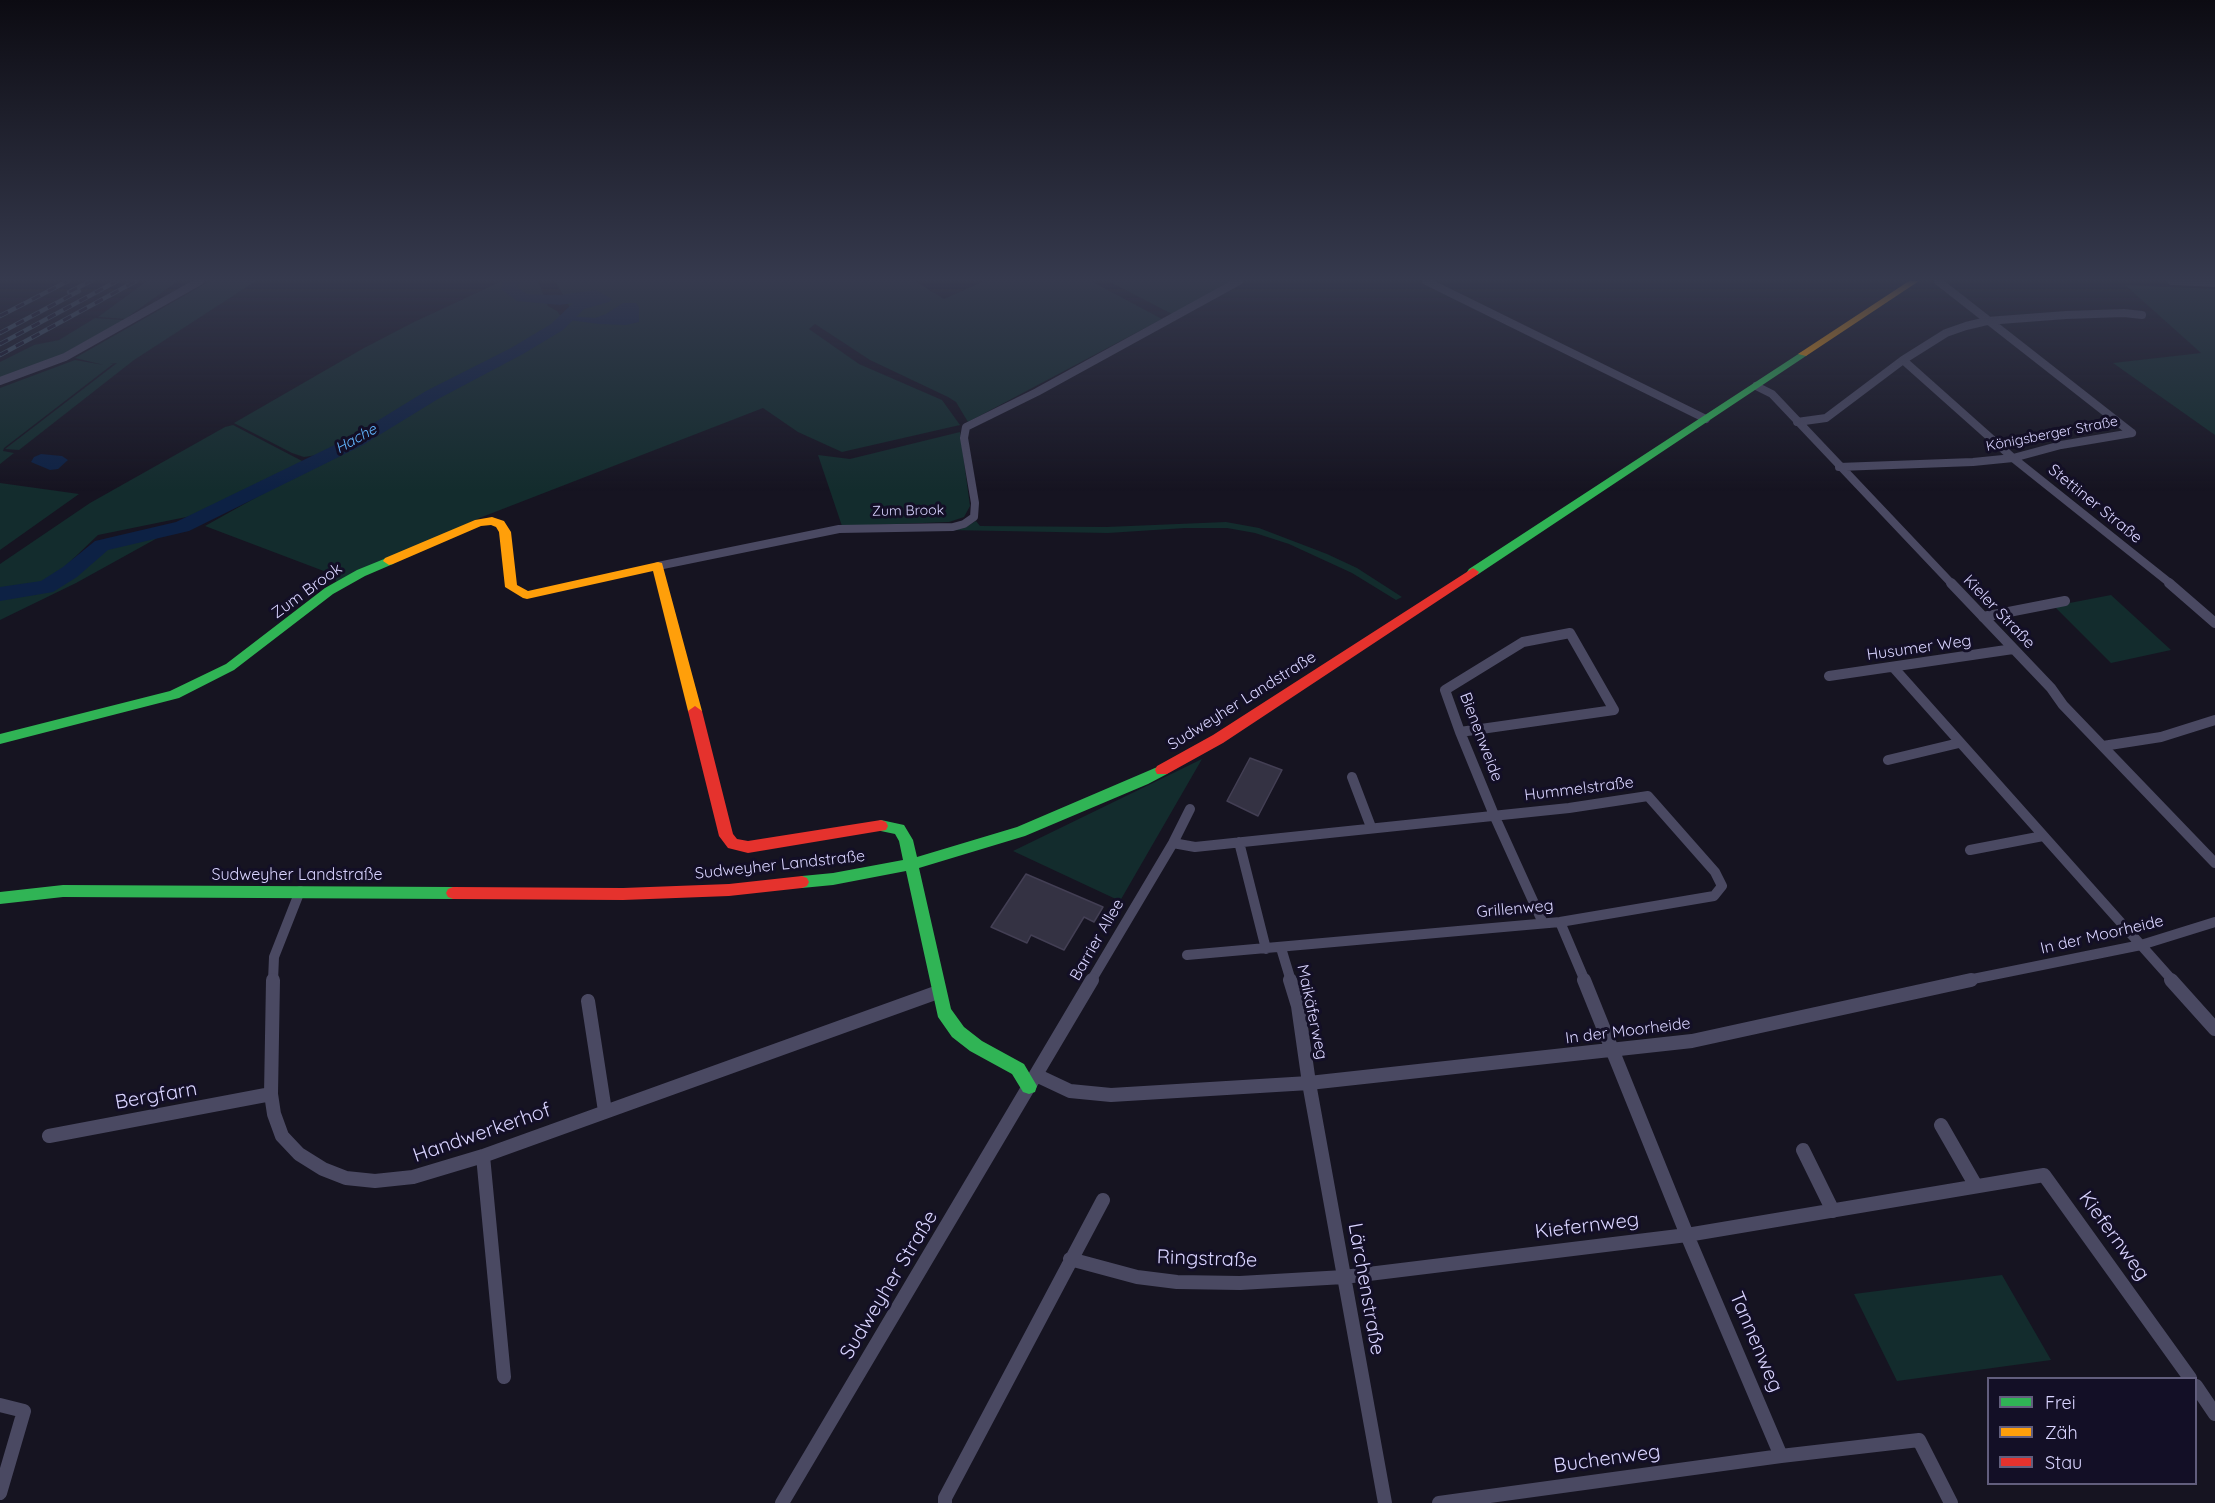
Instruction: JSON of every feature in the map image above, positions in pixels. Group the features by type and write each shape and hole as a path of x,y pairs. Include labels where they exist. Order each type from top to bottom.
{"main road":[{"path":"1756,386 1809,351"},
{"name":"Sudweyher Landstraße","path":"0,898 63,891 676,893 833,879 913,864 1020,832 1071,812 1143,780 1218,739 1756,386"},
{"name":"Zum Brook","path":"0,739 174,695 230,667 329,591 361,573 479,523 492,521 500,524 505,532 511,586 527,594 658,566"},
{"path":"658,566 726,836 733,844 748,847 886,825 898,829 906,840 913,864 944,1012 958,1032 976,1046 1033,1081"}],"street":[{"path":"0,381 75,351"},
{"name":"Zum Brook","path":"658,566 839,529 953,527 964,524 974,517 975,503 964,438 966,427 1037,392 1111,351"},
{"path":"1568,351 1706,419"},
{"path":"1797,422 1826,418 1917,351"},
{"name":"Königsberger Straße","path":"1839,466 1973,462 2013,458 2061,445 2132,433 2027,351"},
{"name":"Stettiner Straße","path":"1903,360 2013,458 2170,583 2215,623"},
{"name":"Kieler Straße","path":"1756,386 1772,394 2215,863"},
{"path":"1983,617 2065,602"},
{"name":"Bienenweide","path":"1460,732 1614,710 1570,633 1523,642 1445,690 1460,732 1494,815 1543,923"},
{"name":"Husumer Weg","path":"1828,675 2013,649"},
{"path":"1893,667 2215,1029"},
{"path":"2103,746 2161,737 2215,720"},
{"path":"1888,760 1959,743"},
{"path":"1352,777 1371,827"},
{"name":"Hummelstraße","path":"1173,843 1196,847 1569,808 1648,796"},
{"name":"Grillenweg","path":"1187,955 1266,950 1560,922 1714,896 1722,886 1715,872 1648,796"},
{"name":"Barrier Allee","path":"1033,1081 1173,843 1190,809"},
{"path":"1970,850 2043,836"},
{"path":"1239,842 1266,950"},
{"name":"Handwerkerhof","path":"300,891 274,957 271,1094 274,1114 282,1136 299,1154 323,1169 346,1178 375,1181 412,1177 483,1156 938,992"},
{"path":"1560,922 1614,1050"},
{"name":"In der Moorheide","path":"1033,1081 1070,1091 1101,1095 1309,1083 1692,1041 1882,998 2141,945 2215,922"},
{"name":"Maikäferweg","path":"1281,948 1298,1006 1309,1083"},
{"path":"588,1001 605,1111"},
{"name":"Tannenweg","path":"1614,1050 1687,1235 1781,1456"},
{"name":"Sudweyher Straße","path":"782,1503 1033,1081"},
{"name":"Lärchenstraße","path":"1309,1083 1384,1503"},
{"name":"Bergfarn","path":"49,1136 271,1094"},
{"path":"1941,1125 1976,1186"},
{"path":"1803,1150 1833,1211"},
{"path":"483,1156 504,1377"},
{"name":"Kiefernweg","path":"1344,1277 1687,1235 2044,1175 2189,1377"},
{"path":"945,1503 945,1498 1103,1200"},
{"name":"Ringstraße","path":"1070,1259 1137,1277 1177,1282 1240,1283 1344,1277"},
{"path":"2197,1387 2215,1414"},
{"path":"0,1405 24,1411 0,1492"},
{"path":"1781,1456 1919,1440 1951,1503"},
{"name":"Buchenweg","path":"1438,1503 1781,1456"}],"green space":[{"path":"22,351 68,351 52,360 0,379 0,362"},
{"path":"87,351 148,351 19,450 5,449 117,363 110,364 113,364 4,448 3,451 14,453 0,464 0,388 75,360 104,365 75,358"},
{"path":"359,351 510,351 429,391 338,446 317,455 304,457 292,453 234,423"},
{"path":"524,351 841,351 859,364 942,400 960,425 842,452 798,432 763,408 482,517 337,582 329,573 205,526 282,483 361,444 434,399"},
{"path":"856,351 1101,351 968,422 956,402"},
{"path":"2199,351 2215,351 2215,435 2113,363 2201,353"},
{"path":"233,425 304,462 201,514 98,535 54,577 42,582 0,589 0,564 90,503 225,427"},
{"path":"960,432 970,506 964,517 949,522 842,526 818,455 850,459"},
{"path":"0,483 79,494 0,550"},
{"path":"976,521 980,526 1106,527 1226,522 1259,528 1327,554 1357,568 1402,597 1396,600 1352,573 1289,544 1255,533 1227,528 1108,533 948,530 964,528"},
{"path":"161,536 76,583 0,620 0,600 45,592 71,579 108,548"},
{"path":"2111,595 2171,650 2111,663 2054,606"},
{"path":"1202,759 1120,901 1013,851"},
{"path":"2002,1275 2051,1360 1897,1381 1854,1294"}],"water":[{"path":"41,454 62,456 68,460 58,469 50,470 31,462 34,457"}],"building":[{"path":"1250,758 1282,770 1258,816 1227,801"},
{"path":"1026,874 1103,907 1094,922 1084,917 1064,950 1031,935 1027,943 991,927"}],"waterway":[{"name":"Hache","path":"0,594 46,587 70,572 102,545 182,527 357,441 432,395 517,351"}],"railway":[{"path":"0,355 7,351"}],"traffic: fast":[{"path":"1473,572 1803,354"},
{"path":"0,739 174,695 230,667 329,591 389,561"},
{"path":"802,882 833,879 913,864 1020,832 1162,770"},
{"path":"881,826 899,829 906,840 944,1012 958,1032 976,1046 1018,1069 1029,1086"},
{"path":"0,898 63,891 453,893"}],"traffic: slow":[{"path":"1803,354 1807,351"},
{"path":"389,561 479,523 492,521 500,524 505,532 511,587 527,595 658,566 695,711"}],"traffic: jam":[{"path":"1162,770 1218,739 1473,572"},
{"path":"695,711 726,836 733,844 748,847 881,826"},
{"path":"453,893 623,894 729,890 802,882"}]}
